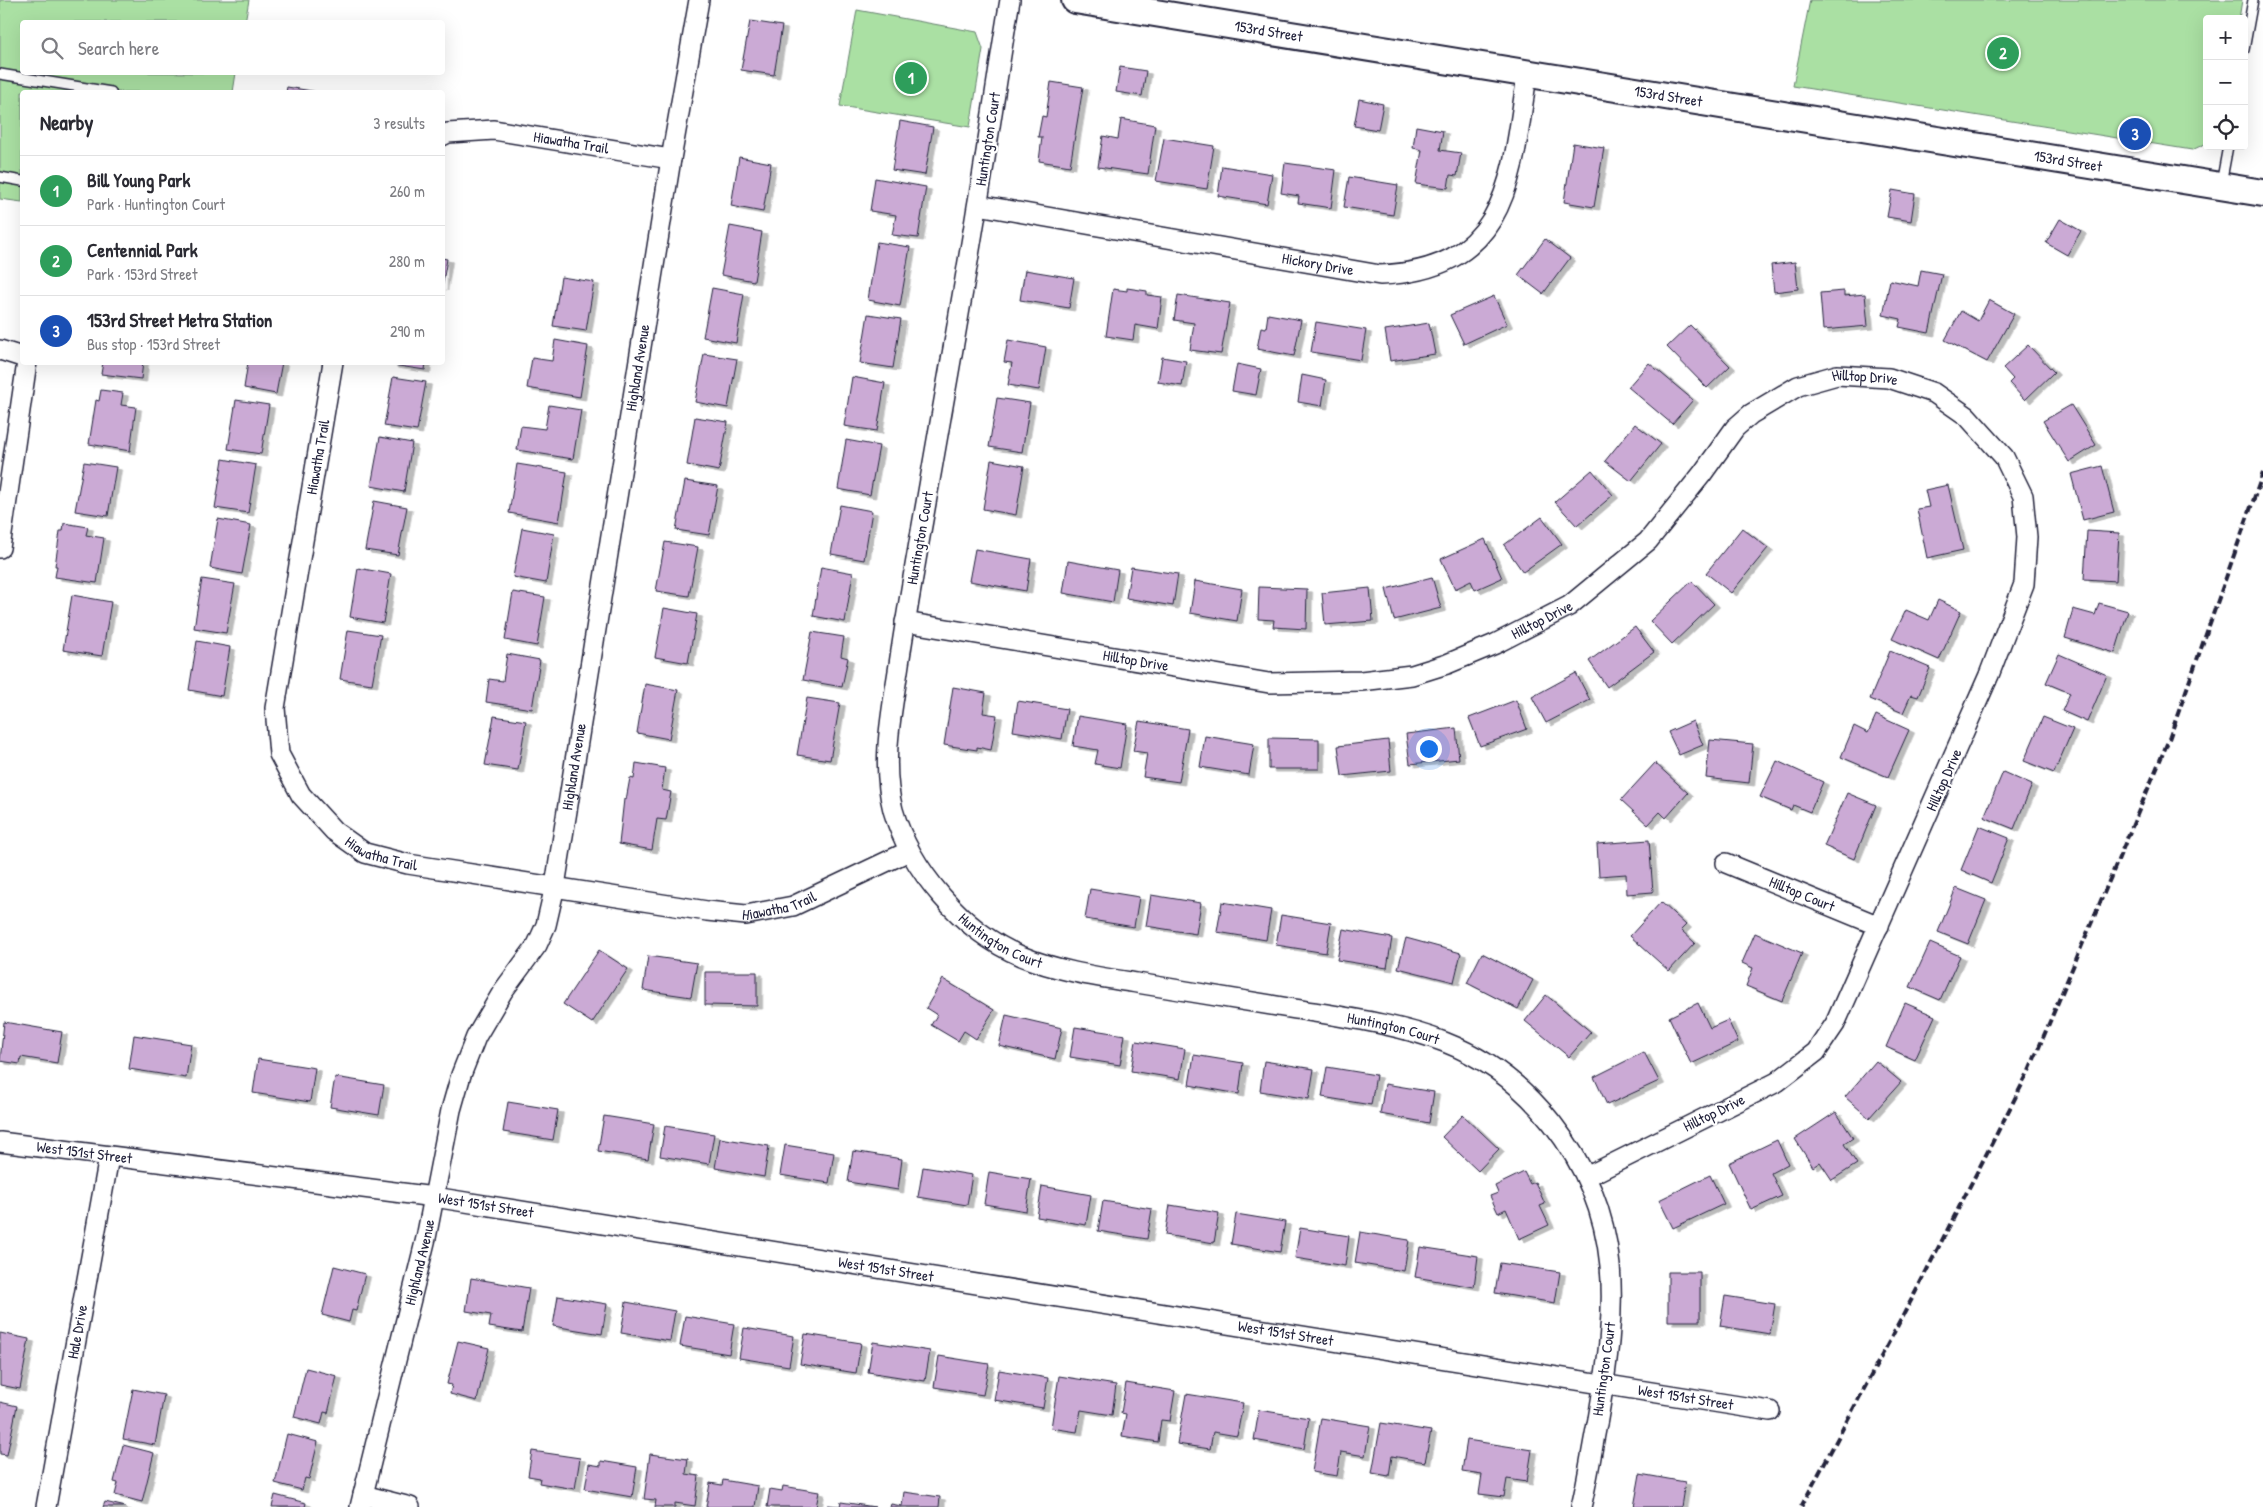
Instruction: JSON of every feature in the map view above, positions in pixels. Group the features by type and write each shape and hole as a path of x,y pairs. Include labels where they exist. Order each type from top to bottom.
{"street":[{"name":"Highland Avenue","path":"362,1501 434,1197 451,1110 461,1075 476,1037 503,990 537,945 546,925 555,886 671,159 699,0"},
{"name":"Huntington Court","path":"1010,0 978,205 905,622 887,751 890,795 894,812 909,852 946,902 976,929 1019,956 1083,974 1407,1028 1471,1054 1512,1080 1568,1143 1586,1177 1605,1232 1612,1280 1612,1310 1604,1384 1581,1507"},
{"name":"153rd Street","path":"1075,0 1527,75 2263,193"},
{"name":"Hickory Drive","path":"978,205 1380,275 1406,274 1450,260 1483,234 1497,212 1507,191 1514,163 1527,75"},
{"name":"Hiawatha Trail","path":"445,134 494,130 671,159"},
{"path":"0,350 20,356"},
{"path":"0,548 27,365"},
{"name":"Hiawatha Trail","path":"333,365 276,708 279,754 301,795 334,831 364,853 408,864 707,911 746,915 792,906 909,852"},
{"name":"Hilltop Drive","path":"905,622 1269,683 1361,681 1412,675 1446,664 1495,644 1569,606 1648,541 1702,474 1725,440 1751,414 1798,386 1836,375 1889,378 1934,393 1967,416 2004,457 2023,496 2027,537 2024,584 1989,675 1880,926 1835,1024 1810,1057 1777,1082 1586,1177"},
{"name":"Hilltop Court","path":"1726,863 1880,926"},
{"name":"West 151st Street","path":"0,1142 434,1197 1770,1411"},
{"name":"Hale Drive","path":"46,1507 109,1157"},
{"path":"362,1501 410,1507"}],"lane":[{"path":"2248,28 2253,0"},
{"path":"0,74 98,90"},
{"path":"2221,187 2227,150"},
{"path":"0,177 20,180"}],"green space":[{"path":"0,0 249,0 245,20 20,20 20,75 236,75 233,90 20,90 20,202 0,199"},
{"path":"1810,0 2242,0 2240,15 2203,15 2203,145 2192,150 1793,86"},
{"path":"857,10 977,32 983,49 970,127 840,106"}],"building":[{"path":"750,21 782,26 774,75 741,70"},
{"path":"1120,67 1146,71 1142,96 1116,92"},
{"path":"1051,82 1083,87 1070,166 1039,161 1042,137 1038,137 1042,116 1046,117"},
{"path":"287,87 306,90 286,90"},
{"path":"1359,99 1383,104 1378,130 1354,126"},
{"path":"1121,119 1155,125 1148,174 1098,167 1103,136 1118,139"},
{"path":"900,121 933,127 925,175 892,170"},
{"path":"1416,126 1443,131 1440,150 1461,153 1457,176 1450,175 1448,188 1416,184 1422,150 1413,148"},
{"path":"1164,138 1214,146 1207,189 1156,181"},
{"path":"1573,143 1604,148 1594,207 1564,202"},
{"path":"739,157 771,163 763,212 731,206"},
{"path":"1285,163 1336,170 1331,208 1298,203 1299,196 1281,193"},
{"path":"1222,166 1272,174 1267,204 1218,196"},
{"path":"1349,177 1398,185 1393,215 1344,207"},
{"path":"875,178 926,187 918,238 892,235 896,215 870,211"},
{"path":"1892,190 1915,194 1911,221 1887,217"},
{"path":"2060,219 2081,231 2067,255 2046,243"},
{"path":"730,226 762,232 754,281 721,275"},
{"path":"1545,239 1570,258 1543,294 1518,275"},
{"path":"877,242 910,247 900,306 868,300"},
{"path":"1795,262 1798,289 1774,292 1771,265"},
{"path":"1025,270 1074,278 1069,308 1020,300"},
{"path":"1921,270 1942,274 1929,333 1899,327 1901,319 1883,315 1890,280 1918,286"},
{"path":"561,277 594,282 586,331 553,326"},
{"path":"712,288 744,294 736,343 703,337"},
{"path":"1127,288 1147,291 1147,295 1162,297 1158,329 1135,325 1133,340 1106,336 1113,289 1127,291"},
{"path":"1844,291 1844,296 1865,294 1868,326 1823,330 1820,293"},
{"path":"1178,295 1230,303 1221,354 1190,350 1194,323 1174,320"},
{"path":"1494,296 1507,324 1464,344 1450,315"},
{"path":"1989,300 2014,314 1987,362 1945,340 1961,311 1978,321"},
{"path":"868,314 901,319 893,368 860,363"},
{"path":"1268,314 1301,320 1294,356 1257,349 1261,327 1266,328"},
{"path":"1316,322 1366,330 1361,360 1311,352"},
{"path":"1429,323 1435,354 1390,361 1385,330"},
{"path":"1690,325 1730,366 1707,388 1667,347"},
{"path":"555,340 588,346 580,397 527,388 532,358 552,361"},
{"path":"1008,340 1046,347 1039,390 1008,385 1012,363 1004,362"},
{"path":"2028,345 2054,372 2025,400 2009,383 2013,379 2003,368"},
{"path":"704,354 737,359 728,408 695,402"},
{"path":"1162,357 1186,361 1182,386 1158,382"},
{"path":"1649,363 1693,400 1672,424 1628,387"},
{"path":"1237,364 1261,369 1256,395 1232,391"},
{"path":"102,365 143,365 141,379 101,374"},
{"path":"248,365 281,365 276,394 244,388"},
{"path":"392,365 426,365 425,370"},
{"path":"1302,375 1326,380 1322,406 1298,402"},
{"path":"393,377 426,382 417,431 384,426"},
{"path":"852,377 885,383 877,431 844,426"},
{"path":"101,390 123,393 121,405 136,407 130,451 89,444 96,400 99,401"},
{"path":"997,398 1030,403 1022,452 989,447"},
{"path":"236,400 269,405 261,454 228,449"},
{"path":"549,405 581,410 573,459 517,450 521,426 545,429"},
{"path":"2071,405 2096,445 2069,462 2043,421"},
{"path":"695,417 728,422 719,471 687,465"},
{"path":"1635,424 1661,444 1631,481 1605,461"},
{"path":"380,437 412,443 404,492 371,486"},
{"path":"846,440 879,446 870,495 838,489"},
{"path":"223,459 256,465 248,513 215,508"},
{"path":"991,460 1024,466 1016,515 983,509"},
{"path":"84,462 116,467 108,516 75,511"},
{"path":"517,464 567,472 559,522 509,513"},
{"path":"2102,466 2114,512 2083,520 2071,474"},
{"path":"1592,470 1613,495 1577,526 1555,502"},
{"path":"685,481 718,486 709,535 676,530"},
{"path":"1948,485 1963,550 1927,558 1917,509 1929,507 1925,490"},
{"path":"374,501 407,507 398,555 365,550"},
{"path":"840,505 872,511 864,560 831,554"},
{"path":"1542,517 1562,544 1523,572 1504,545"},
{"path":"218,519 251,525 242,574 210,568"},
{"path":"64,523 88,527 86,535 104,538 97,583 55,577 60,531 63,531"},
{"path":"522,528 554,534 546,583 513,577"},
{"path":"1742,528 1768,548 1731,593 1706,573"},
{"path":"2087,531 2119,533 2116,581 2084,579"},
{"path":"1485,539 1502,578 1475,590 1471,581 1455,589 1441,559"},
{"path":"665,542 698,547 689,596 656,591"},
{"path":"975,549 1031,559 1026,591 969,581"},
{"path":"1068,561 1118,570 1113,602 1063,593"},
{"path":"821,567 853,573 845,622 813,616"},
{"path":"1131,567 1178,574 1173,606 1126,598"},
{"path":"358,568 391,574 383,623 350,617"},
{"path":"1432,577 1441,608 1394,620 1386,589"},
{"path":"202,579 235,584 226,633 194,628"},
{"path":"1195,581 1242,589 1237,621 1190,613"},
{"path":"1692,581 1714,604 1672,644 1650,621"},
{"path":"1259,587 1307,589 1306,629 1273,627 1274,620 1258,619"},
{"path":"1370,588 1373,621 1325,625 1322,593"},
{"path":"513,592 545,597 537,646 505,640"},
{"path":"72,595 111,602 102,656 63,650"},
{"path":"1938,600 1961,611 1939,660 1892,639 1906,610 1929,620"},
{"path":"2099,603 2128,611 2115,653 2065,638 2073,609 2095,615"},
{"path":"664,608 697,614 688,663 655,657"},
{"path":"1635,627 1654,652 1607,687 1589,661"},
{"path":"348,630 381,635 372,684 340,679"},
{"path":"812,632 844,637 841,656 848,658 842,687 803,680"},
{"path":"197,641 230,647 222,696 189,690"},
{"path":"1890,651 1930,668 1918,697 1911,695 1903,713 1870,699"},
{"path":"507,654 540,660 532,709 486,702 489,679 503,681"},
{"path":"2059,654 2107,675 2087,722 2062,711 2070,693 2046,683"},
{"path":"1576,673 1590,700 1546,723 1532,697"},
{"path":"645,684 678,690 669,739 637,733"},
{"path":"953,687 986,693 983,713 997,715 991,750 977,747 977,750 944,745"},
{"path":"807,698 840,703 830,760 797,755"},
{"path":"1516,700 1527,729 1480,746 1469,718"},
{"path":"1018,701 1067,709 1062,739 1013,731"},
{"path":"1876,715 1909,730 1888,777 1841,757 1854,726 1868,733"},
{"path":"494,716 526,721 518,770 485,765"},
{"path":"1078,716 1127,724 1120,768 1095,764 1098,750 1073,746"},
{"path":"2043,717 2073,729 2054,773 2024,761"},
{"path":"1139,721 1188,729 1179,782 1143,777 1147,753 1133,751"},
{"path":"1693,721 1703,745 1679,755 1668,732"},
{"path":"1456,728 1459,759 1410,764 1406,734"},
{"path":"1205,736 1254,744 1249,775 1200,767"},
{"path":"1269,738 1319,739 1319,769 1269,769"},
{"path":"1388,740 1391,771 1342,776 1338,746"},
{"path":"1710,740 1753,744 1749,783 1706,778"},
{"path":"1777,761 1823,782 1810,812 1793,805 1791,810 1760,797"},
{"path":"636,763 665,768 662,790 671,792 666,820 657,819 652,850 619,844 624,799 626,800 630,778 634,779"},
{"path":"1655,763 1688,793 1666,818 1660,812 1648,825 1621,800"},
{"path":"2003,772 2032,785 2014,829 1984,817"},
{"path":"1847,793 1876,805 1854,859 1824,846"},
{"path":"1979,826 2009,838 1991,883 1961,870"},
{"path":"1649,840 1653,892 1627,894 1626,874 1599,876 1597,844"},
{"path":"1956,888 1986,900 1968,944 1938,932"},
{"path":"1090,889 1139,897 1134,927 1085,919"},
{"path":"1151,895 1201,903 1196,934 1146,926"},
{"path":"1222,902 1271,910 1266,940 1217,932"},
{"path":"1661,902 1686,925 1681,930 1695,943 1669,971 1630,936"},
{"path":"1281,915 1331,923 1326,953 1276,945"},
{"path":"1343,929 1392,938 1387,968 1337,960"},
{"path":"1755,933 1802,953 1782,1001 1746,986 1753,968 1742,963"},
{"path":"1406,938 1461,953 1454,982 1398,968"},
{"path":"1930,943 1960,956 1940,1000 1910,987"},
{"path":"599,950 628,969 592,1023 563,1004"},
{"path":"1482,953 1533,980 1518,1009 1467,983"},
{"path":"648,956 697,963 691,997 643,990"},
{"path":"705,972 757,972 757,1006 705,1005"},
{"path":"943,979 994,1010 976,1039 964,1031 958,1041 931,1025 937,1015 926,1008"},
{"path":"1546,995 1591,1032 1569,1057 1525,1021"},
{"path":"1698,1003 1710,1028 1728,1020 1738,1042 1691,1064 1669,1017"},
{"path":"1905,1003 1935,1016 1915,1060 1886,1047"},
{"path":"1006,1015 1062,1028 1055,1059 999,1046"},
{"path":"4,1022 62,1032 57,1063 21,1057 20,1064 0,1061"},
{"path":"1075,1027 1125,1035 1120,1065 1070,1057"},
{"path":"134,1035 191,1044 186,1078 129,1069"},
{"path":"1136,1041 1185,1049 1180,1079 1131,1071"},
{"path":"1644,1052 1659,1081 1607,1105 1594,1077"},
{"path":"1194,1055 1243,1063 1239,1094 1189,1085"},
{"path":"258,1059 315,1068 310,1102 253,1093"},
{"path":"1264,1061 1314,1069 1309,1099 1260,1091"},
{"path":"1876,1061 1901,1082 1869,1118 1845,1097"},
{"path":"1327,1067 1376,1075 1371,1105 1322,1097"},
{"path":"335,1077 384,1085 379,1115 330,1107"},
{"path":"1385,1084 1434,1092 1429,1123 1380,1114"},
{"path":"508,1102 558,1110 553,1140 503,1132"},
{"path":"1836,1112 1853,1138 1844,1144 1857,1164 1832,1180 1820,1162 1813,1167 1795,1139"},
{"path":"1463,1115 1499,1149 1478,1171 1442,1137"},
{"path":"604,1116 654,1124 648,1159 598,1151"},
{"path":"665,1126 714,1134 709,1164 660,1156"},
{"path":"720,1138 769,1146 764,1177 715,1168"},
{"path":"1777,1140 1788,1164 1771,1173 1782,1196 1751,1210 1729,1163"},
{"path":"785,1145 834,1153 829,1183 780,1175"},
{"path":"853,1151 902,1159 898,1190 848,1182"},
{"path":"923,1167 972,1175 967,1205 918,1197"},
{"path":"989,1172 1031,1179 1026,1211 984,1204"},
{"path":"1524,1172 1530,1184 1535,1182 1545,1204 1540,1206 1549,1225 1519,1239 1506,1209 1498,1213 1490,1196 1498,1193 1495,1186"},
{"path":"1710,1175 1724,1204 1673,1228 1659,1200"},
{"path":"1042,1186 1091,1195 1086,1225 1037,1217"},
{"path":"1103,1201 1152,1209 1147,1239 1098,1231"},
{"path":"1170,1205 1219,1213 1214,1243 1165,1235"},
{"path":"1236,1214 1285,1222 1280,1252 1231,1244"},
{"path":"1300,1228 1349,1236 1345,1266 1295,1258"},
{"path":"1360,1232 1409,1240 1404,1271 1355,1263"},
{"path":"1420,1247 1478,1256 1474,1287 1415,1277"},
{"path":"1500,1263 1560,1272 1555,1303 1495,1293"},
{"path":"334,1266 365,1274 356,1311 352,1310 349,1322 322,1315"},
{"path":"1668,1272 1700,1272 1700,1321 1668,1321"},
{"path":"471,1278 529,1288 522,1332 489,1327 491,1315 466,1311"},
{"path":"558,1296 607,1304 602,1334 553,1326"},
{"path":"1725,1296 1775,1304 1770,1334 1720,1326"},
{"path":"626,1302 675,1311 670,1341 621,1333"},
{"path":"685,1316 734,1324 729,1354 680,1346"},
{"path":"744,1328 794,1336 789,1366 739,1358"},
{"path":"0,1333 29,1339 20,1389 0,1385"},
{"path":"805,1334 861,1343 856,1373 800,1364"},
{"path":"458,1341 489,1348 477,1401 450,1394 452,1385 447,1384"},
{"path":"873,1342 930,1351 925,1381 868,1372"},
{"path":"939,1356 989,1364 983,1395 934,1387"},
{"path":"306,1368 337,1376 328,1413 324,1412 321,1424 294,1417"},
{"path":"999,1370 1048,1378 1043,1408 994,1400"},
{"path":"1059,1376 1116,1385 1112,1415 1081,1410 1077,1432 1051,1428"},
{"path":"1126,1383 1175,1391 1170,1421 1161,1420 1158,1442 1122,1436 1126,1414 1121,1413"},
{"path":"133,1389 164,1395 155,1445 123,1439"},
{"path":"1186,1394 1243,1403 1237,1436 1213,1432 1210,1449 1177,1444"},
{"path":"0,1402 17,1406 7,1455 0,1454"},
{"path":"1259,1410 1309,1418 1304,1449 1254,1440"},
{"path":"1321,1418 1370,1426 1365,1456 1341,1452 1337,1476 1312,1472"},
{"path":"1381,1423 1431,1431 1425,1462 1392,1456 1389,1476 1372,1473"},
{"path":"287,1434 318,1442 309,1479 305,1478 302,1490 275,1483"},
{"path":"1467,1440 1532,1450 1527,1482 1507,1479 1504,1497 1479,1494 1482,1474 1462,1471"},
{"path":"123,1445 154,1453 142,1502 115,1495 118,1483 114,1482"},
{"path":"532,1451 580,1458 575,1489 539,1483 540,1478 528,1476"},
{"path":"650,1454 688,1459 686,1474 699,1476 695,1506 675,1503 675,1507 655,1507 656,1500 644,1499"},
{"path":"601,1461 637,1467 632,1497 585,1489 589,1464 601,1466"},
{"path":"1640,1474 1685,1482 1681,1507 1634,1507"},
{"path":"723,1480 758,1486 755,1507 706,1507 710,1483 722,1485"},
{"path":"783,1486 819,1492 816,1507 767,1507 770,1489 782,1491"},
{"path":"904,1492 940,1497 939,1507 890,1507 891,1504 902,1506"},
{"path":"275,1495 306,1503 305,1507 272,1507"},
{"path":"105,1502 126,1507 103,1507"},
{"path":"841,1502 875,1507 828,1507 828,1505 840,1506"}],"railway":[{"path":"1801,1507 1915,1293 2029,1071 2169,739 2263,473"}],"place":[{"name":"Centennial Park","path":"2003,53"},
{"name":"Bill Young Park","path":"911,78"},
{"name":"153rd Street Metra Station","path":"2135,134"}]}
